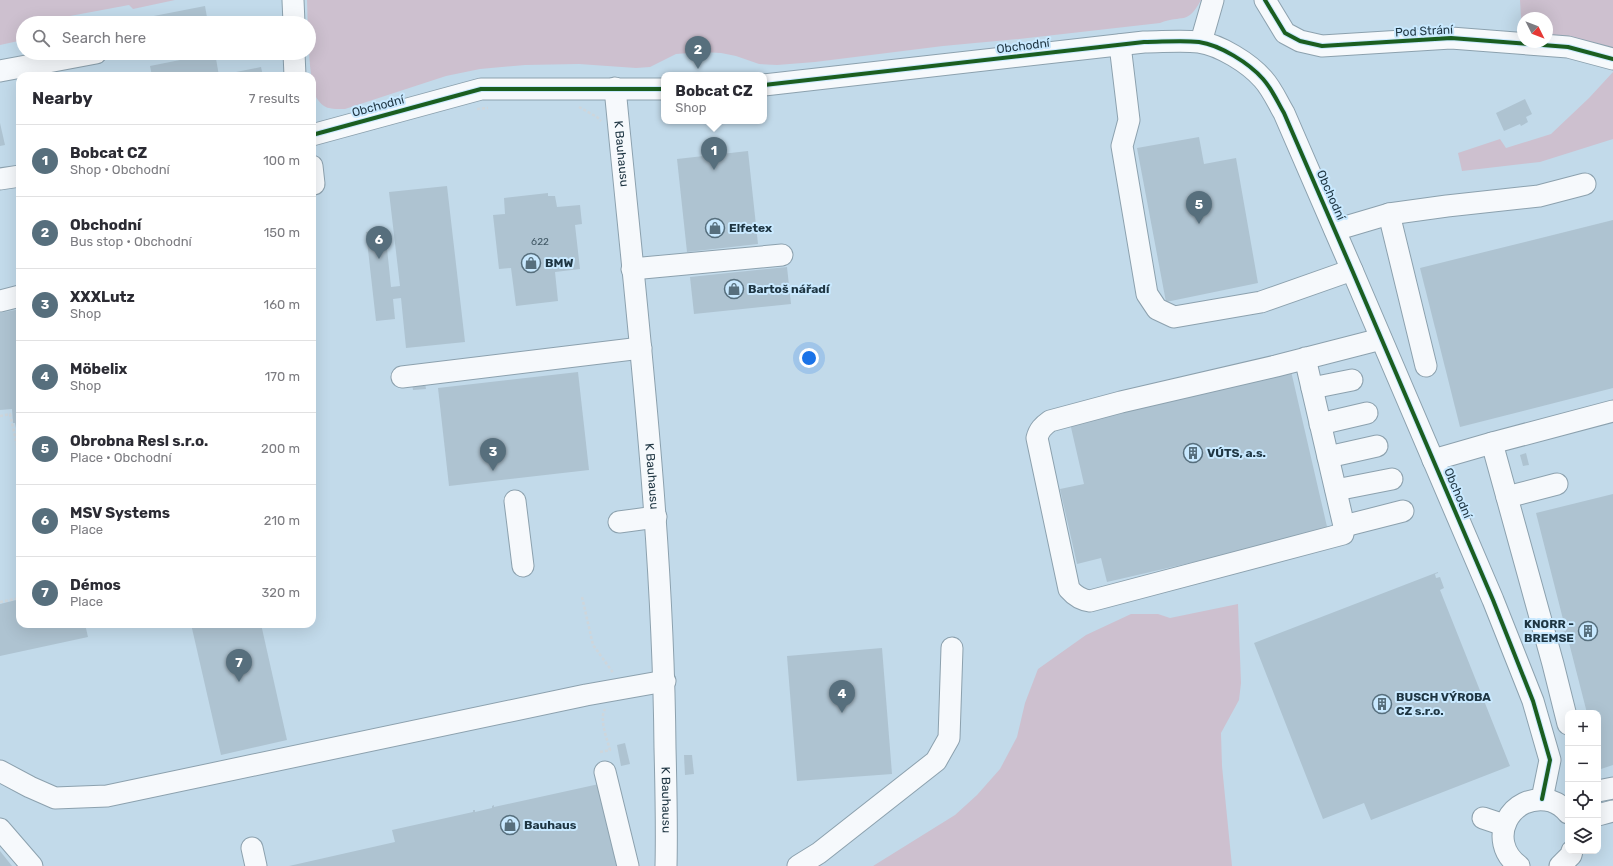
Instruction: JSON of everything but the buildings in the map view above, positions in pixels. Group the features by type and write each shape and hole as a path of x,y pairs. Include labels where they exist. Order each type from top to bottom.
{"street":[{"path":"293,0 294,16"},
{"path":"1200,42 1213,0"},
{"name":"Pod Strání","path":"1265,0 1284,33 1300,41 1322,46 1451,38 1568,47 1613,59"},
{"name":"Obchodní","path":"767,85 1144,42 1200,42 1227,51 1263,78 1284,113 1335,230 1534,701 1550,760 1542,799"},
{"path":"1120,44 1129,120 1122,146 1147,294 1157,309 1174,318 1261,302 1352,270"},
{"path":"0,71 59,60"},
{"path":"294,60 295,72"},
{"name":"Obchodní","path":"316,134 481,89 615,88 661,90"},
{"name":"K Bauhausu","path":"615,88 656,517 665,680 666,866"},
{"path":"0,179 16,177"},
{"path":"1335,230 1390,214 1538,196 1585,184"},
{"path":"1390,214 1426,366"},
{"path":"632,269 782,255"},
{"path":"0,301 16,297"},
{"path":"1305,358 1344,526 1344,533 1342,535 1090,601 1080,599 1069,589 1037,438 1038,432 1044,425 1050,421 1121,402 1381,339"},
{"path":"402,377 641,348"},
{"path":"1312,388 1352,380"},
{"path":"1433,460 1613,411"},
{"path":"1320,424 1367,413"},
{"path":"1492,443 1565,712"},
{"path":"1328,457 1377,446"},
{"path":"1336,490 1392,479"},
{"path":"1506,497 1557,484"},
{"path":"515,501 523,566"},
{"path":"1344,526 1403,511"},
{"path":"619,522 656,517"},
{"path":"798,866 819,853 936,761 949,738 952,648"},
{"path":"0,771 30,788 55,798 107,796 665,680"},
{"path":"602,762 628,866"},
{"path":"1601,790 1613,788"},
{"path":"1513,864 1505,850 1502,838 1504,825 1512,811 1526,802 1542,799 1555,803 1565,811"},
{"path":"1601,814 1613,811"},
{"path":"1483,818 1504,825"},
{"path":"0,828 32,866"}],"path":[{"path":"579,106 597,117 602,122"},
{"path":"475,110 489,107"},
{"path":"0,416 10,414 16,441"},
{"path":"582,597 593,646 614,674 622,677 623,688"},
{"path":"0,602 16,599"},
{"path":"602,762 610,750 603,718 603,713 608,704"}],"shaded area":[{"path":"0,0 175,0 133,9 129,5 70,16 16,16 16,42 0,45"},
{"path":"307,0 1201,0 1192,13 1188,16 1160,23 943,46 815,62 777,65 759,64 736,56 703,52 676,54 650,67 636,68 579,64 525,65 480,69 446,76 345,109 333,109 323,106 316,95 316,72 311,72 309,60 316,60 316,16 307,16"},
{"path":"1520,0 1613,0 1613,49 1553,41 1553,12 1521,12"},
{"path":"1613,72 1613,139 1540,162 1462,171 1458,153 1500,139 1506,148 1551,134 1589,98"},
{"path":"1238,604 1241,683 1239,700 1221,733 1222,766 1232,866 873,866 955,815 977,795 1000,769 1017,737 1025,703 1038,669 1086,635 1131,614 1158,614 1170,618"}],"cycle path":[{"path":"1265,0 1285,33 1300,41 1322,46 1451,38 1568,47 1613,59"},
{"path":"767,85 1144,42 1172,41 1199,42 1216,47 1242,61 1257,73 1269,87 1284,113 1493,600 1533,701 1550,760 1542,799"},
{"path":"316,134 481,89 661,89"}],"place":[{"name":"Obchodní","path":"698,69"},
{"name":"Bobcat CZ","path":"714,170"},
{"name":"Obrobna Resl s.r.o.","path":"1199,224"},
{"name":"Elfetex","path":"715,228"},
{"name":"MSV Systems","path":"379,259"},
{"name":"BMW","path":"531,263"},
{"name":"Bartoš nářadí","path":"734,289"},
{"name":"VÚTS, a.s.","path":"1193,453"},
{"name":"XXXLutz","path":"493,471"},
{"name":"KNORR - BREMSE","path":"1588,631"},
{"name":"Démos","path":"239,682"},
{"name":"BUSCH VÝROBA CZ s.r.o.","path":"1382,704"},
{"name":"Möbelix","path":"842,713"},
{"name":"Bauhaus","path":"510,825"}]}
